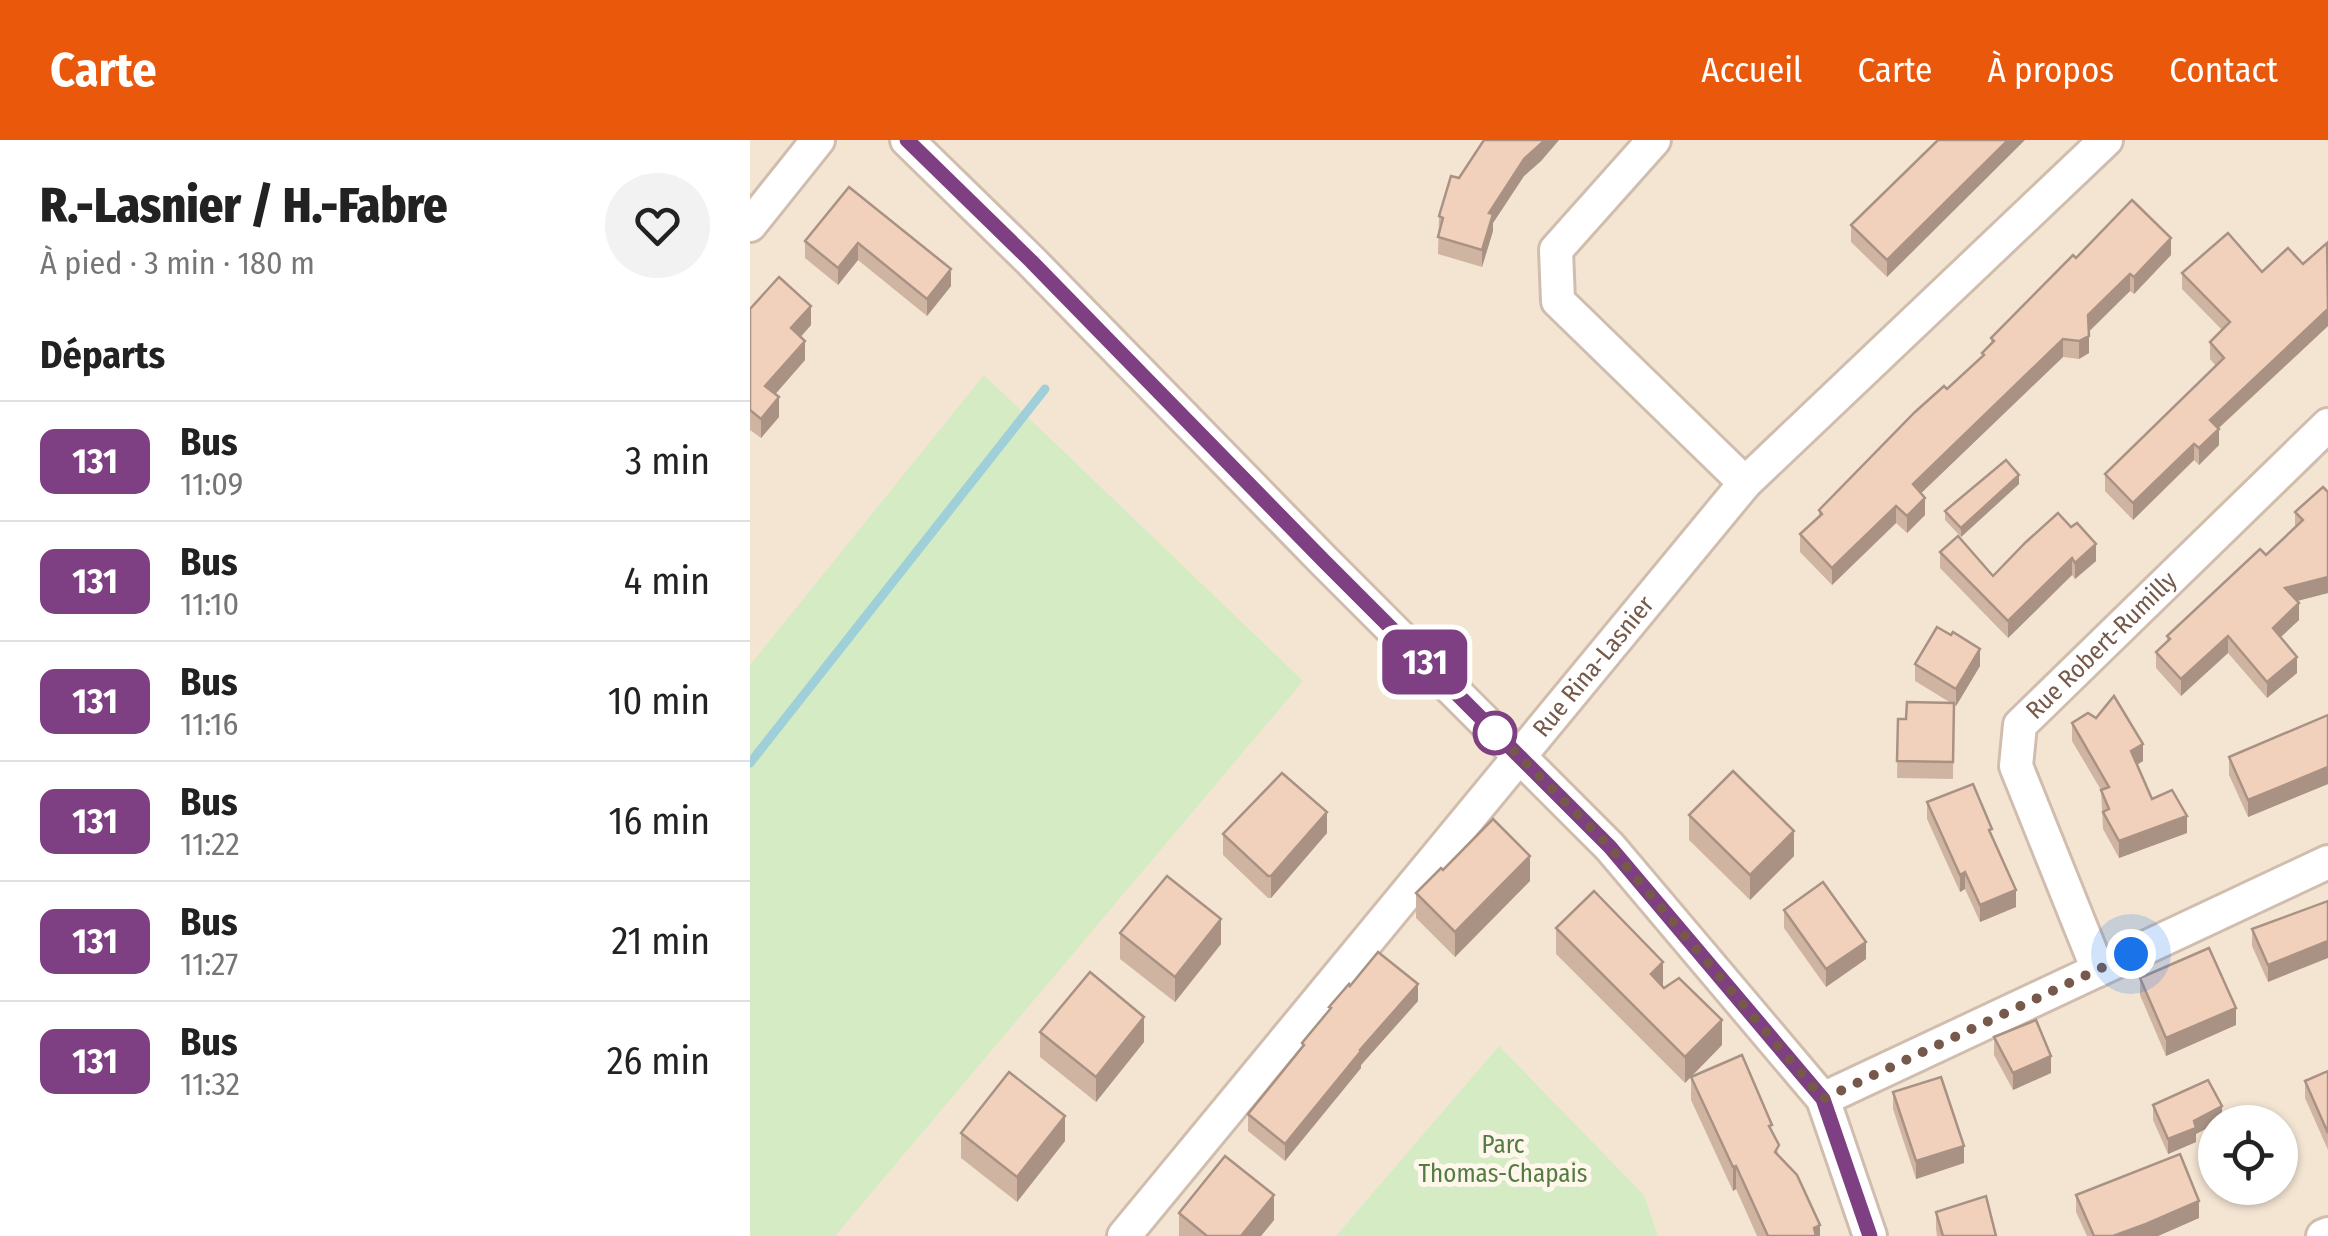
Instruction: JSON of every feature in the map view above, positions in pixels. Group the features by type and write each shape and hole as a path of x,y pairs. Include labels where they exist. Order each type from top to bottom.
{"street":[{"path":"750,225 818,140"},
{"path":"907,140 1610,847 1823,1099 1870,1236"},
{"path":"1654,140 1556,250 1558,301 1745,483"},
{"name":"Rue Rina-Lasnier","path":"1124,1236 1745,483 2106,140"},
{"name":"Rue Robert-Rumilly","path":"2098,970 2016,766 2020,726 2328,425"},
{"path":"1823,1099 2328,862"}],"shaded area":[{"path":"750,140 2328,140 2328,1236 750,1236"}],"green space":[{"path":"984,375 1303,681 835,1236 750,1236 750,665"},
{"name":"Parc Thomas-Chapais","path":"1499,1046 1644,1195 1658,1236 1336,1236"}],"building":[{"path":"1484,140 1545,140 1524,159 1489,213 1493,214 1482,250 1438,237 1443,218 1439,216 1451,176 1459,178"},
{"path":"1938,140 2008,140 1887,260 1851,225"},
{"path":"849,187 951,269 927,299 858,243 838,268 805,241"},
{"path":"2132,200 2171,238 2134,277 2130,274 2088,315 2089,336 2079,341 2063,339 1913,484 1925,498 1907,516 1896,506 1832,568 1800,534 1822,514 1819,510 1915,412 1984,355 1994,341 1991,338"},
{"path":"2228,233 2262,272 2288,248 2303,264 2327,243 2328,309 2210,420 2219,429 2199,448 2194,444 2133,503 2105,474 2224,358 2210,342 2230,322 2182,273"},
{"path":"779,277 811,306 791,328 805,341 765,386 779,397 761,419 750,410 750,309"},
{"path":"2006,460 2019,475 1961,528 1945,511"},
{"path":"2323,487 2328,492 2328,577 2285,588 2299,603 2273,628 2297,657 2267,682 2228,636 2181,679 2156,652 2170,639 2167,636 2260,549 2266,555 2303,520 2295,512"},
{"path":"2058,513 2071,527 2077,523 2096,544 2075,563 2072,558 2008,621 1940,552 1958,536 1993,576"},
{"path":"1937,627 1980,649 1956,689 1915,664"},
{"path":"2114,696 2143,744 2131,751 2152,799 2172,790 2187,816 2119,841 2103,812 2109,809 2101,790 2109,787 2072,723 2088,713 2096,718"},
{"path":"1907,702 1954,703 1953,762 1897,761 1898,719 1906,719"},
{"path":"2328,715 2328,767 2248,800 2229,757"},
{"path":"1733,771 1794,831 1750,875 1689,815"},
{"path":"1282,773 1327,812 1268,876 1223,834"},
{"path":"1973,784 2016,890 1980,905 1965,872 1960,875 1927,802"},
{"path":"1493,819 1530,856 1455,932 1416,893"},
{"path":"1167,876 1221,919 1175,977 1120,933"},
{"path":"1823,882 1866,942 1826,969 1784,910"},
{"path":"1594,891 1663,962 1651,974 1664,988 1679,978 1722,1020 1685,1057 1556,928"},
{"path":"2328,901 2328,941 2268,965 2252,929"},
{"path":"2209,948 2236,1008 2166,1038 2140,978"},
{"path":"1378,952 1418,984 1285,1144 1248,1114 1304,1045 1329,1007"},
{"path":"1090,972 1144,1017 1096,1077 1040,1032"},
{"path":"2036,1020 2051,1056 2013,1073 1994,1037"},
{"path":"1742,1055 1779,1145 1775,1152 1797,1175 1820,1225 1814,1228 1816,1236 1768,1236 1691,1077"},
{"path":"2328,1071 2328,1133 2305,1081"},
{"path":"1009,1072 1065,1116 1017,1177 961,1133"},
{"path":"1941,1077 1964,1146 1916,1161 1893,1092"},
{"path":"2208,1080 2221,1105 2198,1105 2196,1128 2168,1139 2153,1105"},
{"path":"2180,1154 2198,1201 2113,1236 2094,1236 2076,1195"},
{"path":"1225,1156 1274,1195 1241,1236 1207,1236 1179,1213"},
{"path":"1986,1196 1996,1236 1943,1236 1936,1212"}],"waterway":[{"path":"750,763 1045,389"}],"bus line":[{"name":"131","path":"907,140 1610,847 1823,1099 1870,1236"}],"route":[{"path":"1495,733 1492,729 1610,847 1823,1099 2131,954"}]}
